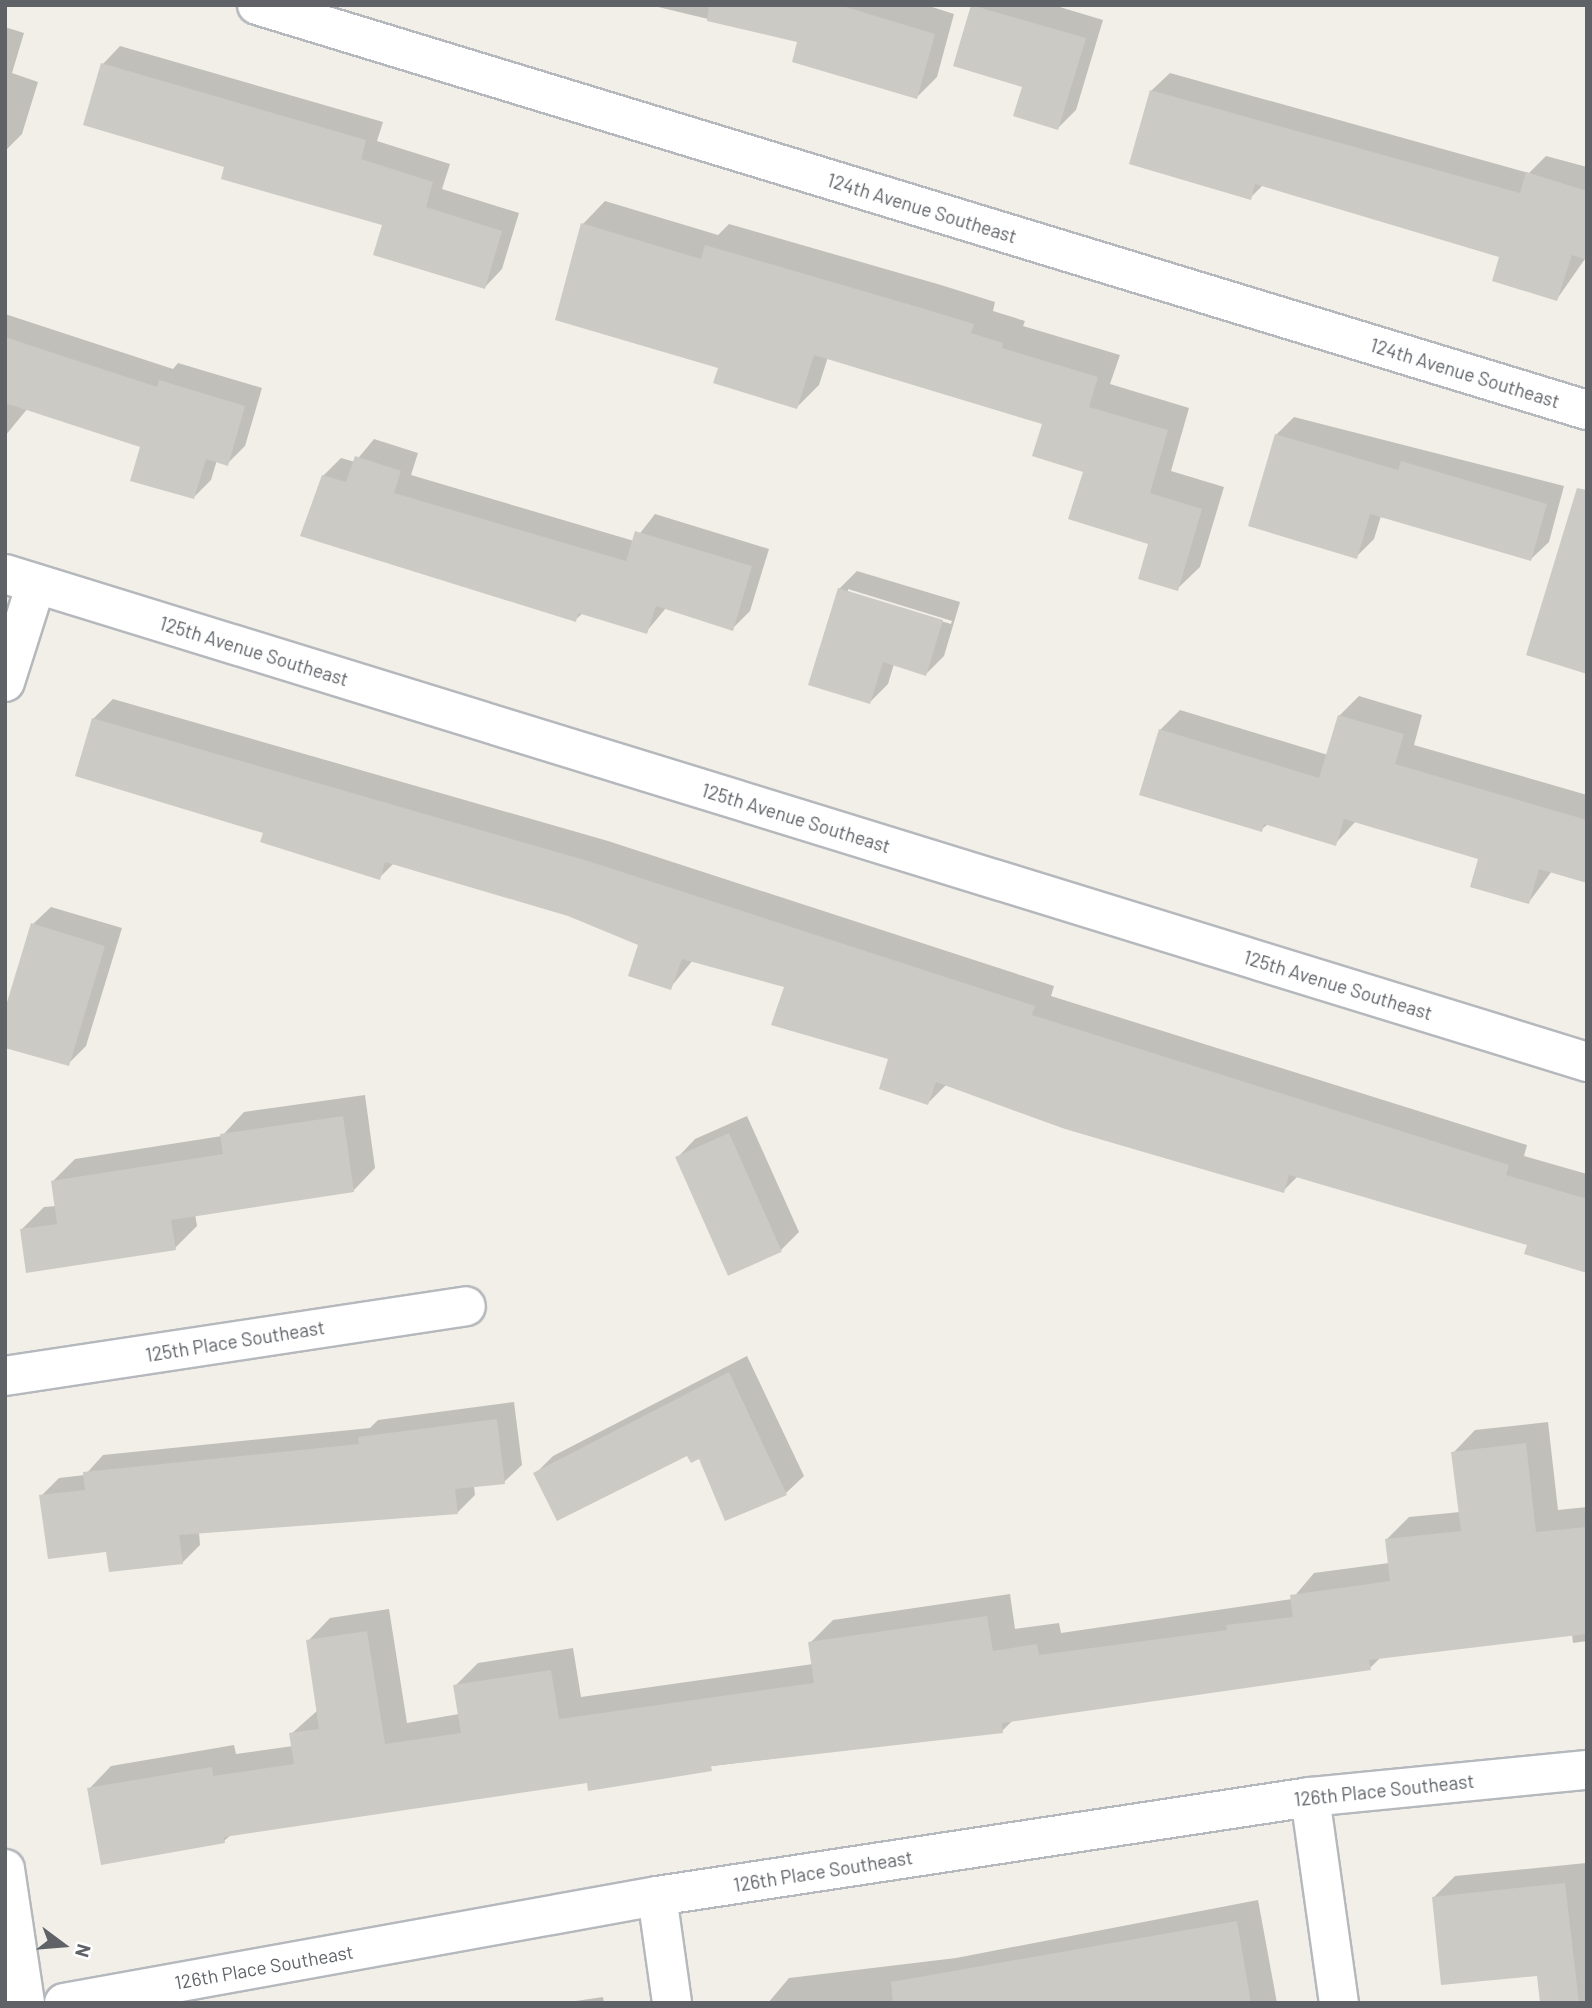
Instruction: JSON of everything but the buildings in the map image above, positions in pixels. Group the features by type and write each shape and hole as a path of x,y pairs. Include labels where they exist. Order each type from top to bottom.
{"street":[{"name":"124th Avenue Southeast","path":"257,5 1587,410"},
{"path":"5,682 21,579"},
{"name":"125th Avenue Southeast","path":"21,579 1587,1062"},
{"name":"125th Place Southeast","path":"5,1376 466,1306"},
{"name":"126th Place Southeast","path":"64,2003 657,1896 1310,1797 1587,1770"},
{"path":"1310,1797 1339,2003"},
{"path":"5,1869 25,2003"},
{"path":"657,1896 672,2003"}]}
